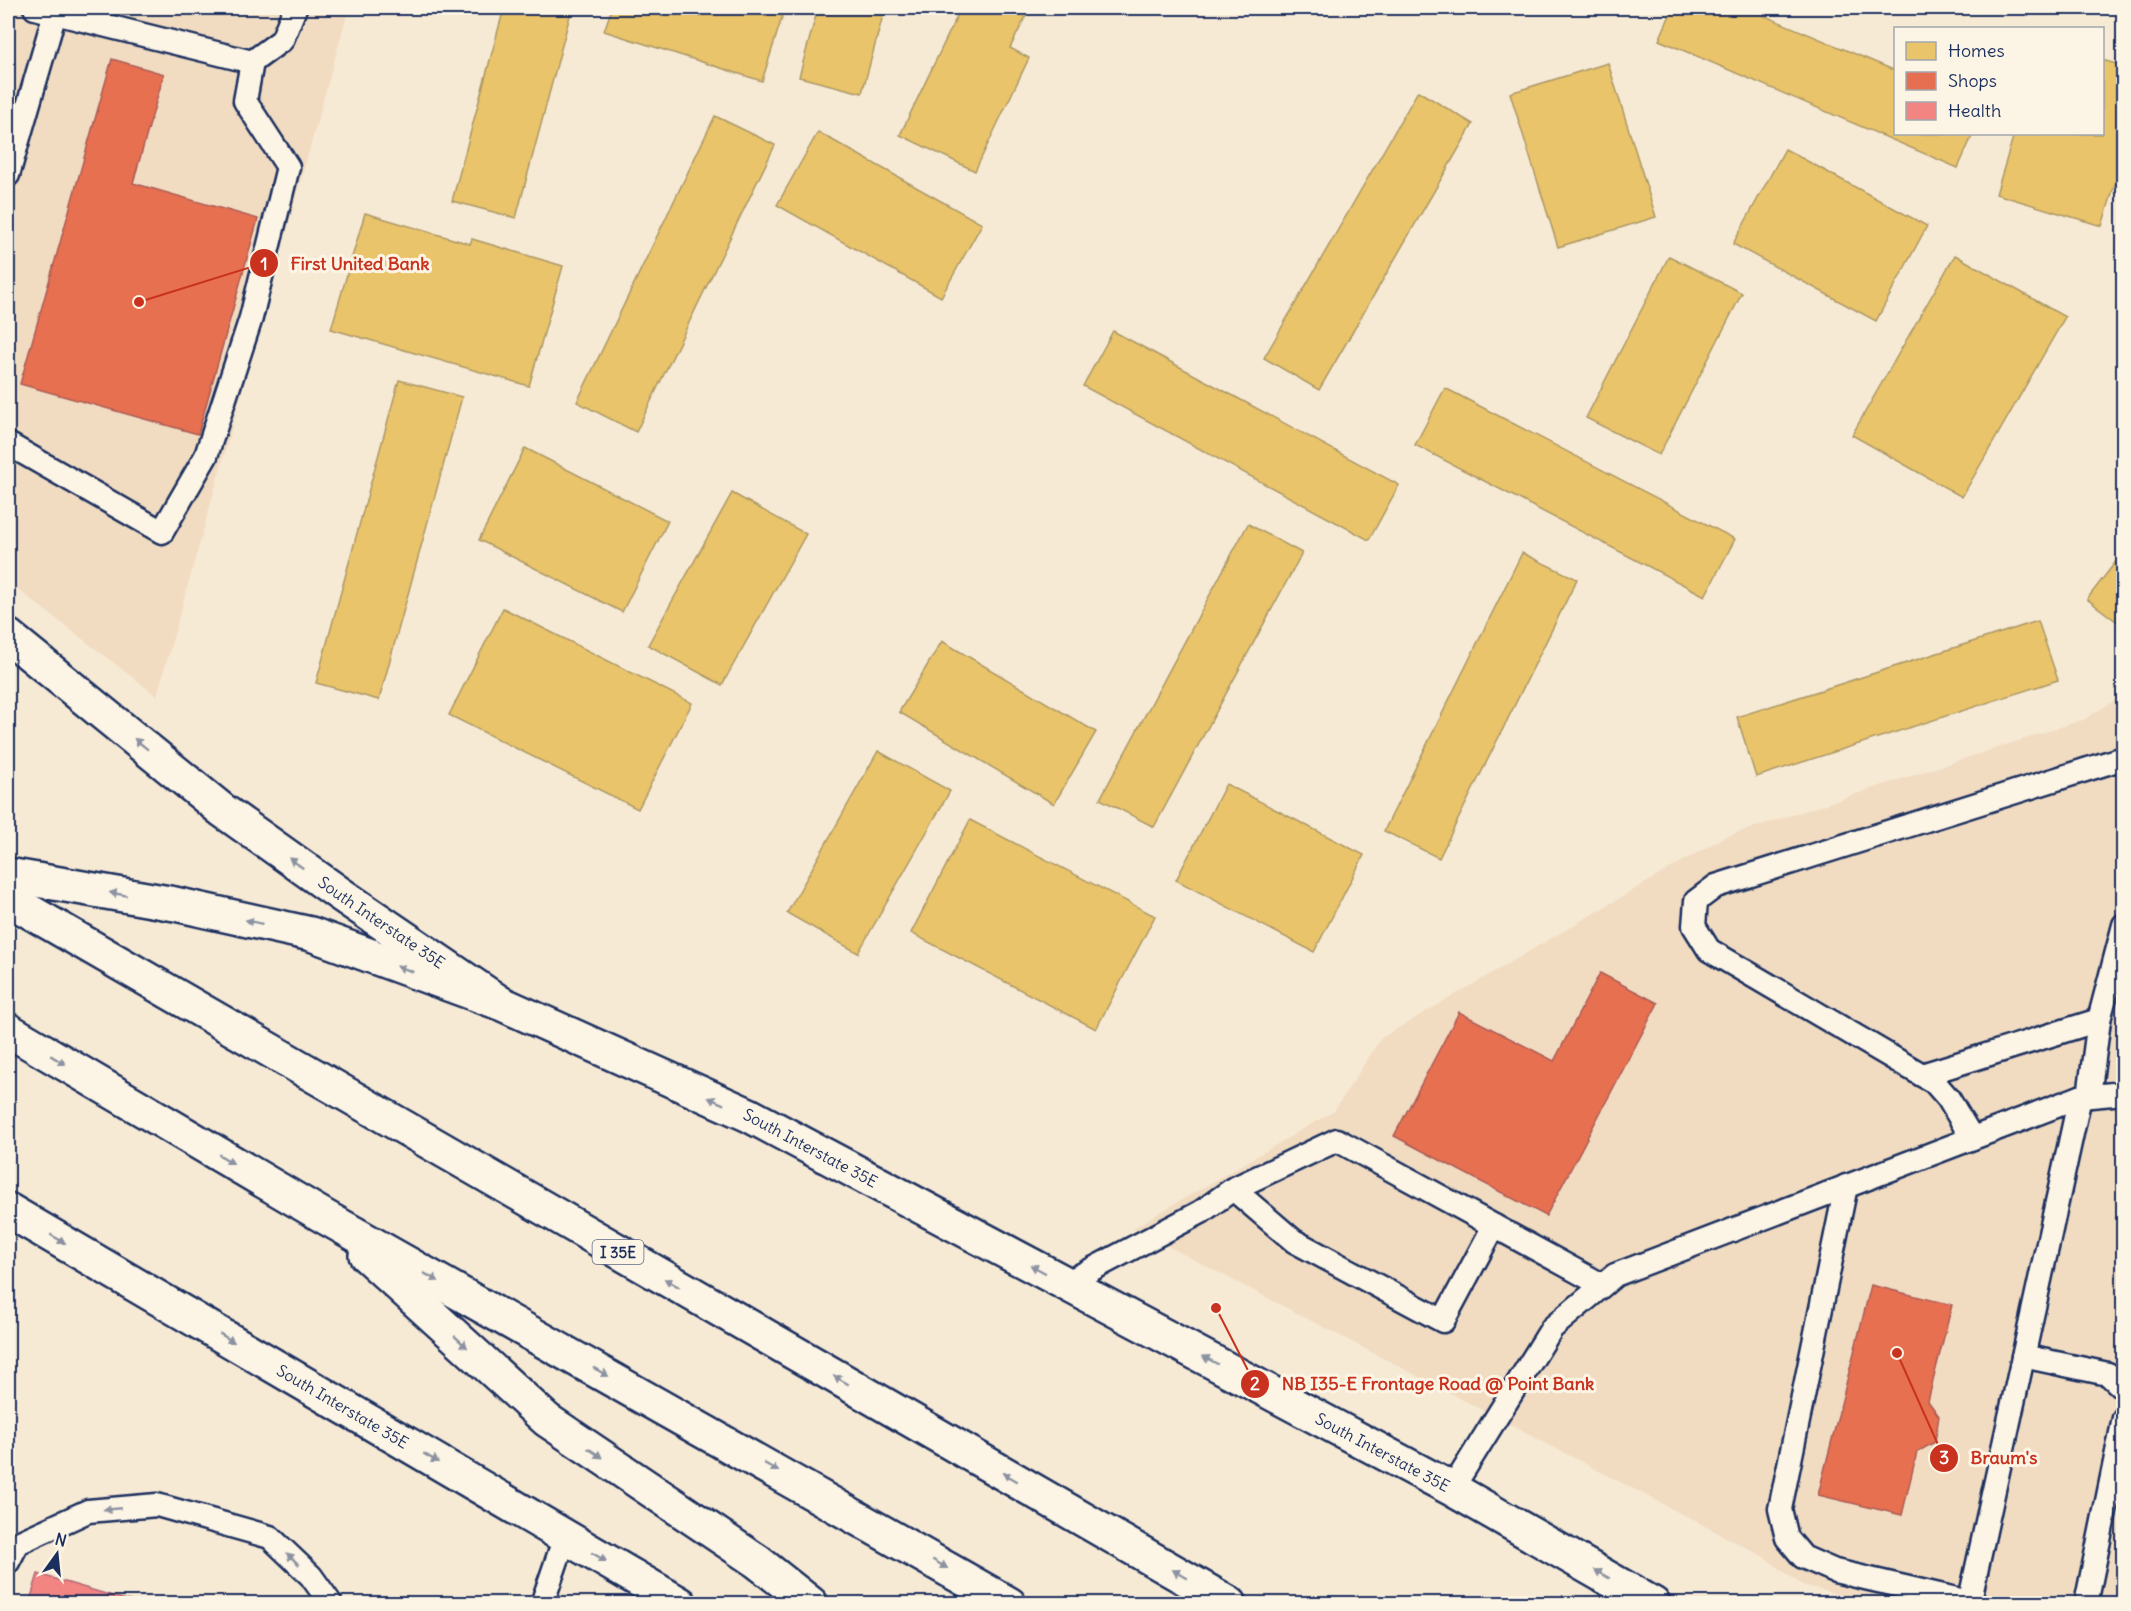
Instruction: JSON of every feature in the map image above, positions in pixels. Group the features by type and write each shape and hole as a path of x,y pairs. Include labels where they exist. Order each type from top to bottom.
{"main road":[{"name":"South Interstate 35E","path":"8,636 222,810 500,1003 749,1115 1452,1489 1653,1604"},
{"path":"8,875 176,904 311,934 500,1003"},
{"name":"I 35E","path":"8,899 1230,1604"},
{"path":"8,1030 325,1217 1009,1604"},
{"name":"South Interstate 35E","path":"8,1210 680,1604"},
{"path":"325,1217 547,1420 758,1562 811,1604"}],"lane":[{"path":"8,444 162,532 206,456 251,318 288,167 245,101 252,62 282,40 295,8"},
{"path":"8,176 45,10 252,62"},
{"path":"1972,1138 1948,1098 1934,1082 1709,950 1694,926 1696,900 1716,886 2117,760 2124,763"},
{"path":"1846,1186 1780,1509 1787,1538 1803,1557 1835,1571 1972,1603 2023,1356 2085,1097 2099,1020 2124,925"},
{"path":"1922,1075 2099,1020"},
{"path":"1452,1489 1552,1328 1615,1275 2085,1097 2124,1093"},
{"path":"1066,1283 1201,1212 1233,1189 1337,1140 1602,1286"},
{"path":"1233,1189 1294,1241 1443,1321 1494,1226"},
{"path":"2023,1356 2108,1374 2124,1389"},
{"path":"2086,1604 2124,1418"},
{"path":"8,1562 18,1543 88,1511 157,1505 270,1537 311,1576 331,1604"},
{"path":"542,1604 565,1538"}],"shaded area":[{"path":"8,8 349,8 157,696 8,582"},
{"path":"2123,695 2123,1603 1876,1604 1802,1585 1764,1557 1133,1228 1334,1111 1381,1038 1724,837 2085,719"}],"building: Homes":[{"path":"504,8 572,8 516,218 452,201"},
{"path":"612,8 785,8 762,81 604,31"},
{"path":"818,8 885,8 862,93 799,77"},
{"path":"961,8 1030,8 1010,48 1029,58 975,171 900,135"},
{"path":"1673,8 1746,8 1894,70 1894,135 1973,135 1958,168 1659,40"},
{"path":"2104,61 2124,66 2124,155 2102,226 1996,194 2014,135 2104,135"},
{"path":"1608,63 1656,217 1558,247 1510,93"},
{"path":"1418,91 1473,124 1319,390 1264,358"},
{"path":"715,116 775,145 636,432 577,402"},
{"path":"818,132 982,224 941,297 777,205"},
{"path":"1785,149 1927,226 1876,321 1733,244"},
{"path":"365,213 470,244 472,239 563,266 529,386 331,329"},
{"path":"1955,255 2065,317 1962,497 1852,435"},
{"path":"1669,256 1742,293 1659,455 1586,418"},
{"path":"1113,331 1399,485 1369,540 1083,386"},
{"path":"399,380 462,397 379,700 316,683"},
{"path":"1445,388 1735,539 1705,596 1415,445"},
{"path":"525,448 668,521 622,612 479,540"},
{"path":"732,493 806,534 722,685 648,645"},
{"path":"1248,524 1302,553 1154,827 1100,799"},
{"path":"2124,551 2124,627 2087,599"},
{"path":"1522,553 1577,579 1439,858 1384,831"},
{"path":"503,608 692,703 638,809 449,715"},
{"path":"2038,621 2058,680 1756,777 1737,717"},
{"path":"942,641 1096,732 1054,804 899,712"},
{"path":"878,751 950,791 858,953 787,913"},
{"path":"1226,784 1364,855 1314,952 1176,880"},
{"path":"970,820 1155,916 1096,1029 911,933"}],"building: Shops":[{"path":"112,59 164,74 133,183 258,219 198,434 20,384"},
{"path":"1600,973 1658,1003 1546,1216 1394,1136 1459,1012 1554,1061"},
{"path":"1871,1285 1952,1305 1928,1401 1939,1416 1935,1442 1917,1452 1902,1515 1818,1495"}],"building: Health":[{"path":"38,1574 140,1604 29,1604"}],"place":[{"name":"First United Bank","path":"139,302"},
{"name":"NB I35-E Frontage Road @ Point Bank","path":"1216,1308"},
{"name":"Braum's","path":"1897,1353"}]}
